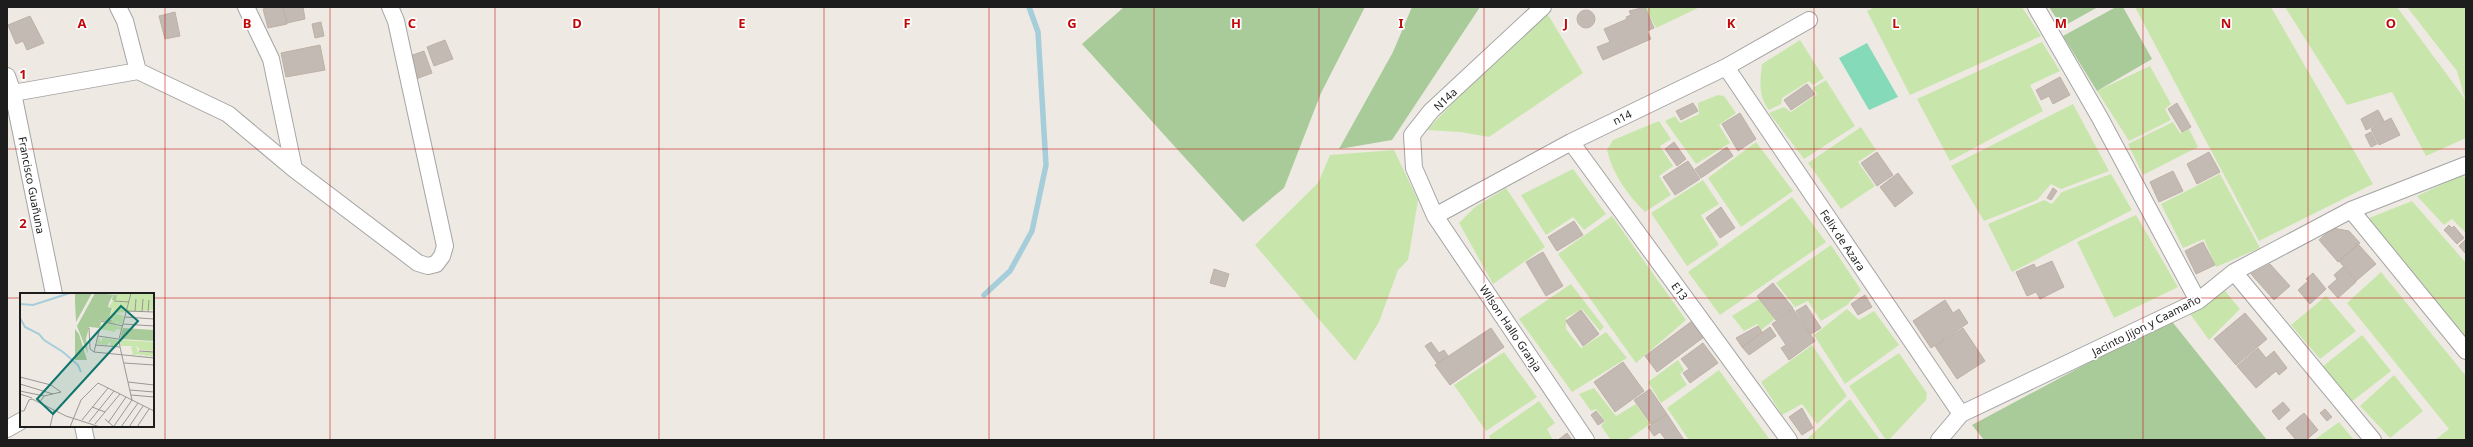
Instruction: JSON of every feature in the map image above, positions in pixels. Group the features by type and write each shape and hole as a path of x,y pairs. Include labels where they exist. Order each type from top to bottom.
{"street":[{"path":"118,7 125,21 138,71"},
{"path":"246,7 270,59 294,169"},
{"path":"13,93 138,71 228,114 294,169 418,264 428,266 436,264 442,256 445,246 396,21 390,7"},
{"name":"N14a","path":"1435,216 1414,168 1412,135 1431,111 1543,7"},
{"path":"2036,7 2100,118 2198,301"},
{"name":"n14","path":"1435,216 1571,142 1726,67 1809,20"},
{"name":"Felix de Azara","path":"1726,67 1961,414"},
{"name":"Francisco Guañuna","path":"7,76 13,93 54,293"},
{"name":"E13","path":"1571,142 1789,440"},
{"name":"Jacinto Jijon y Caamaño","path":"1939,440 1961,414 2198,301 2234,272 2351,210 2466,165"},
{"path":"2351,210 2466,350"},
{"name":"Wilson Hallo Granja","path":"1435,216 1586,440"},
{"path":"2234,272 2372,440"},
{"path":"7,429 20,422"},
{"path":"82,427 86,440"}],"green space":[{"path":"1124,7 1365,7 1321,93 1284,188 1243,222 1082,44"},
{"path":"1412,7 1480,7 1392,140 1339,149 1393,52"},
{"path":"1645,7 1700,7 1656,28"},
{"path":"1875,7 2022,7 2041,36 1910,95 1867,11"},
{"path":"2049,7 2098,7 2062,27"},
{"path":"2116,7 2123,7 2152,59 2097,91 2063,36"},
{"path":"2135,7 2271,7 2373,184 2259,241"},
{"path":"2285,7 2397,7 2465,99 2457,71 2407,7 2466,7 2466,138 2426,156 2392,92 2347,105"},
{"path":"1547,13 1583,73 1489,137 1460,132 1427,130 1490,64"},
{"path":"1800,40 1824,78 1813,85 1809,81 1782,98 1781,104 1769,110 1765,105 1761,94 1760,82 1762,64"},
{"path":"2042,42 2060,71 2030,85 2043,111 1950,161 1917,99"},
{"path":"1867,43 1898,97 1869,110 1839,58"},
{"path":"2150,66 2171,104 2165,109 2171,120 2129,141 2097,91"},
{"path":"1826,80 1855,126 1804,159 1769,113 1784,107 1791,112 1817,94 1813,88"},
{"path":"1718,95 1724,96 1736,113 1719,125 1730,143 1696,164 1665,121 1675,116 1680,123 1699,114 1698,103"},
{"path":"2073,104 2109,171 2061,189 2051,184 2037,200 1984,221 1951,166"},
{"path":"1659,121 1671,139 1660,146 1673,166 1659,176 1671,195 1645,212 1632,198 1617,176 1607,150 1613,140"},
{"path":"2173,122 2180,133 2189,129 2198,147 2143,175 2128,144"},
{"path":"1861,127 1876,150 1858,162 1875,186 1841,209 1808,163"},
{"path":"1756,142 1793,191 1741,227 1708,178"},
{"path":"1394,150 1418,200 1408,260 1398,270 1379,322 1355,361 1255,245 1318,183 1330,155"},
{"path":"1573,169 1606,214 1584,230 1573,217 1546,235 1521,195"},
{"path":"2111,174 2132,210 2012,272 1988,224 2044,200 2052,204 2062,192"},
{"path":"2220,174 2260,248 2216,267 2204,239 2183,248 2161,204"},
{"path":"2462,175 2466,179 2466,233 2452,219 2444,225 2417,196"},
{"path":"1703,180 1719,204 1701,215 1719,245 1687,266 1651,213"},
{"path":"1506,188 1545,247 1493,284 1459,223 1475,207"},
{"path":"1792,197 1826,242 1720,315 1688,272"},
{"path":"2412,201 2466,263 2466,340 2369,218"},
{"path":"2136,215 2178,287 2114,318 2077,242"},
{"path":"1612,216 1686,320 1636,363 1558,254"},
{"path":"1831,245 1861,290 1847,305 1821,321 1808,301 1795,307 1776,283"},
{"path":"2381,272 2466,376 2466,440 2435,440 2449,429 2347,303"},
{"path":"1571,284 1604,327 1600,331 1582,309 1566,318 1566,329 1581,348 1606,332 1627,358 1572,392 1519,319"},
{"path":"2225,291 2240,309 2209,340 2188,311"},
{"path":"2326,296 2356,331 2320,359 2291,325"},
{"path":"1759,299 1775,319 1761,330 1757,324 1744,331 1732,316"},
{"path":"1847,309 1859,320 1874,311 1899,345 1845,384 1814,335"},
{"path":"2170,319 2267,440 1984,440 1972,425"},
{"path":"2362,335 2391,371 2350,403 2322,367"},
{"path":"1812,345 1847,396 1817,424 1802,404 1782,415 1761,382"},
{"path":"1504,352 1537,397 1486,431 1454,385"},
{"path":"1899,353 1927,393 1926,400 1889,440 1886,440 1849,386"},
{"path":"1678,360 1684,370 1680,374 1687,385 1661,403 1648,382"},
{"path":"1719,370 1770,440 1689,440 1667,408"},
{"path":"2394,375 2423,411 2390,438 2360,406"},
{"path":"1594,388 1616,416 1636,404 1650,424 1627,440 1611,440 1601,426 1605,421 1596,409 1591,411 1579,394"},
{"path":"1850,399 1880,440 1806,440"},
{"path":"1539,401 1555,423 1547,429 1553,440 1491,440 1489,436"},
{"path":"2339,422 2354,440 2314,440"}],"building":[{"path":"269,7 283,7 287,24 268,28 263,9"},
{"path":"283,7 303,7 305,19 287,23"},
{"path":"1645,7 1654,28 1647,31 1651,39 1603,60 1597,47 1610,42 1604,29 1627,19 1626,17 1631,15 1629,11"},
{"path":"1586,10 1592,13 1595,19 1592,25 1586,28 1580,25 1577,19 1580,13"},
{"path":"175,12 180,36 165,39 159,16"},
{"path":"30,16 44,43 27,50 23,41 16,44 8,25"},
{"path":"321,22 324,36 315,38 312,24"},
{"path":"445,40 453,59 434,66 427,47"},
{"path":"320,45 325,70 286,77 281,53"},
{"path":"424,51 432,73 416,79 407,57"},
{"path":"2060,77 2070,95 2053,104 2049,96 2041,100 2036,90"},
{"path":"1807,84 1815,94 1791,110 1784,100"},
{"path":"1693,103 1698,111 1681,120 1676,111"},
{"path":"2177,103 2191,127 2182,132 2168,109"},
{"path":"2378,110 2384,121 2366,130 2361,119"},
{"path":"1740,113 1756,139 1738,151 1722,124"},
{"path":"2391,118 2400,135 2379,145 2371,129"},
{"path":"2371,132 2377,144 2371,147 2365,135"},
{"path":"1674,142 1686,159 1677,166 1665,149"},
{"path":"1727,147 1733,156 1701,178 1695,169"},
{"path":"1877,152 1893,175 1877,186 1861,163"},
{"path":"2209,152 2220,172 2197,184 2187,164"},
{"path":"1688,161 1700,179 1675,195 1663,177"},
{"path":"2173,171 2183,191 2159,202 2150,182"},
{"path":"1898,173 1913,193 1895,207 1880,187"},
{"path":"2053,188 2057,191 2051,200 2047,198"},
{"path":"1721,207 1735,228 1720,238 1706,218"},
{"path":"1574,221 1583,235 1557,251 1548,237"},
{"path":"2449,225 2452,228 2454,226 2464,238 2457,244 2444,230"},
{"path":"2332,228 2349,231 2360,243 2338,262 2319,240"},
{"path":"2466,239 2466,254 2459,246"},
{"path":"2203,242 2215,265 2196,274 2185,251"},
{"path":"2358,244 2376,264 2356,281 2339,261"},
{"path":"1543,252 1563,286 1546,296 1526,262"},
{"path":"2052,261 2064,287 2040,299 2036,292 2027,296 2016,272 2034,264 2036,268"},
{"path":"2270,264 2290,286 2274,300 2251,274"},
{"path":"2343,267 2356,282 2338,298 2328,287 2337,279 2334,275"},
{"path":"1214,269 1229,274 1225,287 1210,283"},
{"path":"2313,273 2326,289 2310,304 2298,290 2308,281 2306,279"},
{"path":"1773,283 1793,308 1776,320 1757,296"},
{"path":"1865,295 1872,307 1858,315 1851,304"},
{"path":"1945,300 1953,313 1959,309 1968,323 1931,348 1913,321"},
{"path":"1806,305 1821,328 1811,334 1796,311"},
{"path":"1793,309 1815,341 1789,360 1781,348 1786,345 1772,324"},
{"path":"1581,310 1599,334 1583,346 1566,321"},
{"path":"2245,313 2267,339 2236,365 2214,339"},
{"path":"1692,321 1704,337 1657,372 1645,356"},
{"path":"1758,326 1762,332 1742,347 1736,338"},
{"path":"1770,327 1776,336 1749,355 1742,347"},
{"path":"1491,328 1504,347 1450,385 1435,365"},
{"path":"1963,328 1985,361 1957,379 1935,346"},
{"path":"1431,342 1439,353 1444,350 1448,356 1437,363 1425,346"},
{"path":"1703,343 1718,363 1690,383 1683,373 1689,369 1681,359"},
{"path":"2258,348 2266,358 2274,351 2287,368 2279,375 2276,371 2256,388 2237,366"},
{"path":"1623,362 1644,391 1615,412 1594,382"},
{"path":"1650,389 1667,414 1651,424 1634,400"},
{"path":"2283,402 2290,410 2279,420 2272,411"},
{"path":"1802,408 1813,428 1802,435 1789,417"},
{"path":"2325,409 2332,417 2327,421 2320,413"},
{"path":"1596,411 1604,421 1598,425 1591,415"},
{"path":"2304,413 2318,430 2306,440 2296,440 2286,428"},
{"path":"1667,414 1684,440 1666,440 1660,432 1654,436 1648,427"},
{"path":"1567,433 1572,440 1558,440"}],"waterway":[{"path":"984,295 1010,271 1032,231 1046,165 1038,32 1029,7"}]}
